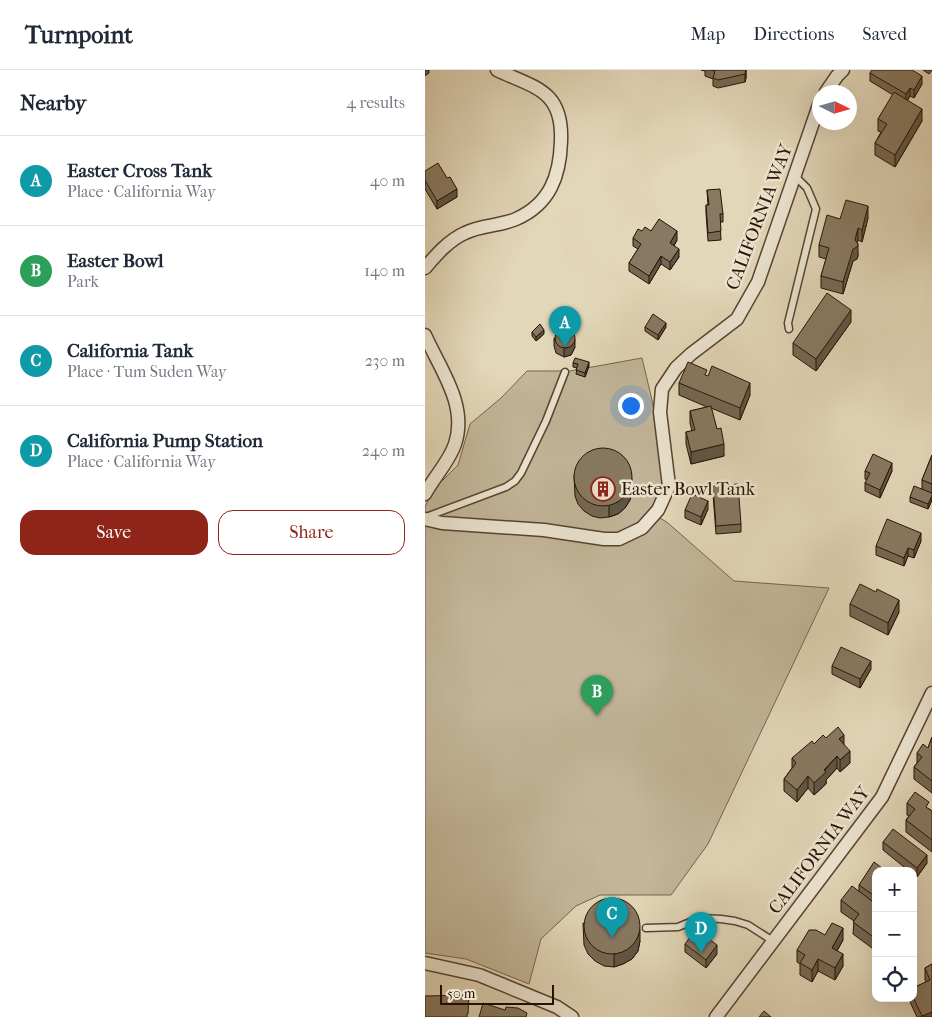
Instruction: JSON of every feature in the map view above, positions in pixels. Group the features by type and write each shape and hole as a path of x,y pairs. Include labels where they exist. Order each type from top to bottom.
{"street":[{"path":"425,268 448,244 464,233 516,219 534,208 549,193 558,172 562,130 559,112 548,96 534,85 497,70"},
{"path":"831,85 843,70"},
{"name":"CALIFORNIA WAY","path":"425,518 442,523 544,530 604,539 619,539 642,528 658,510 669,486 660,412 662,389 676,368 686,358 737,319 758,282 812,126"},
{"path":"425,335 455,400 458,413 458,428 455,445 425,494"},
{"name":"CALIFORNIA WAY","path":"715,1017 882,797 932,694"},
{"path":"425,963 479,975 557,1007 572,1017"}],"lane":[{"path":"789,329 788,323 816,209 807,188 795,176"},
{"path":"425,518 506,487 515,481 521,473 546,421 565,372"},
{"path":"646,928 678,927 700,918 735,920 748,925 773,941"}],"shaded area":[{"path":"642,358 652,400 663,467 661,492 649,511 668,523 734,581 829,588 708,844 671,895 600,895 576,906 541,939 529,984 466,959 425,953 425,507 432,491 458,465 470,424 501,398 527,371 570,371"}],"building":[{"path":"711,70 746,70 745,74 718,80 713,78 715,71"},
{"path":"872,70 912,70 922,76 914,90 910,88 906,94 870,73"},
{"path":"894,92 922,109 895,155 875,143 887,124 878,119"},
{"path":"438,163 447,178 450,177 457,189 437,201 425,180 425,171"},
{"path":"720,189 723,214 720,214 721,231 708,233 706,205 709,205 707,190"},
{"path":"846,200 868,206 862,230 858,228 855,240 858,244 853,249 843,282 821,276 829,248 819,245 827,215 840,219"},
{"path":"659,219 677,231 670,243 679,249 670,262 661,256 649,276 629,263 641,244 633,238 638,229 642,231 645,227 651,231"},
{"path":"827,293 851,310 816,359 793,343"},
{"path":"653,314 666,323 658,335 645,327"},
{"path":"540,324 544,330 536,337 532,332"},
{"path":"565,328 572,331 575,338 572,345 565,348 558,345 555,338 558,331"},
{"path":"575,358 589,362 585,373 576,370 578,364 573,363"},
{"path":"688,362 707,370 705,375 708,376 712,366 750,383 740,408 679,383"},
{"path":"711,406 717,429 721,428 724,444 691,452 686,432 695,430 690,411"},
{"name":"Easter Bowl Tank","path":"603,448 614,450 627,461 632,477 630,488 619,501 603,506 592,504 579,493 574,477 576,466 587,453"},
{"path":"873,454 892,463 880,490 865,483 870,473 865,471"},
{"path":"932,455 932,484 922,480"},
{"path":"738,484 741,524 716,526 713,486"},
{"path":"914,486 932,493 928,504 910,497"},
{"path":"692,494 708,501 701,517 685,510"},
{"path":"887,519 921,533 914,550 908,548 904,558 876,546"},
{"path":"860,584 876,592 877,589 899,600 888,623 850,604"},
{"path":"841,647 871,661 860,679 832,666"},
{"path":"838,727 844,735 839,739 850,751 840,760 837,756 824,770 826,772 814,783 808,776 797,790 784,779 796,763 792,758 812,741 814,744 823,735 826,738"},
{"path":"932,737 932,781 914,767 922,757 917,753 923,744 928,748"},
{"path":"915,792 929,802 926,807 932,811 932,840 906,820 915,809 907,803"},
{"path":"893,829 927,855 917,868 883,842"},
{"path":"874,862 881,867 872,867 872,894 859,885"},
{"path":"852,886 872,901 872,936 853,922 859,914 841,900"},
{"path":"606,898 618,898 628,902 636,910 640,926 636,942 628,950 618,954 606,954 596,950 588,942 584,932 584,920 588,910 596,902"},
{"path":"832,923 843,928 832,948 843,954 835,968 818,959 812,970 800,963 805,955 797,950 809,930 816,930 825,935"},
{"path":"696,929 717,945 706,960 685,944"},
{"path":"932,964 932,1012 922,1016 915,1002 917,1002 917,986 930,980 925,968"},
{"path":"469,995 467,1017 425,1017 425,996"},
{"path":"483,1003 505,1010 506,1007 518,1008 527,1013 526,1017 479,1017"},
{"path":"764,1011 771,1017 759,1017"}],"place":[{"name":"Easter Cross Tank","path":"565,347"},
{"name":"Easter Bowl Tank","path":"603,489"},
{"name":"Easter Bowl","path":"597,716"},
{"name":"California Tank","path":"612,938"},
{"name":"California Pump Station","path":"701,953"}]}
